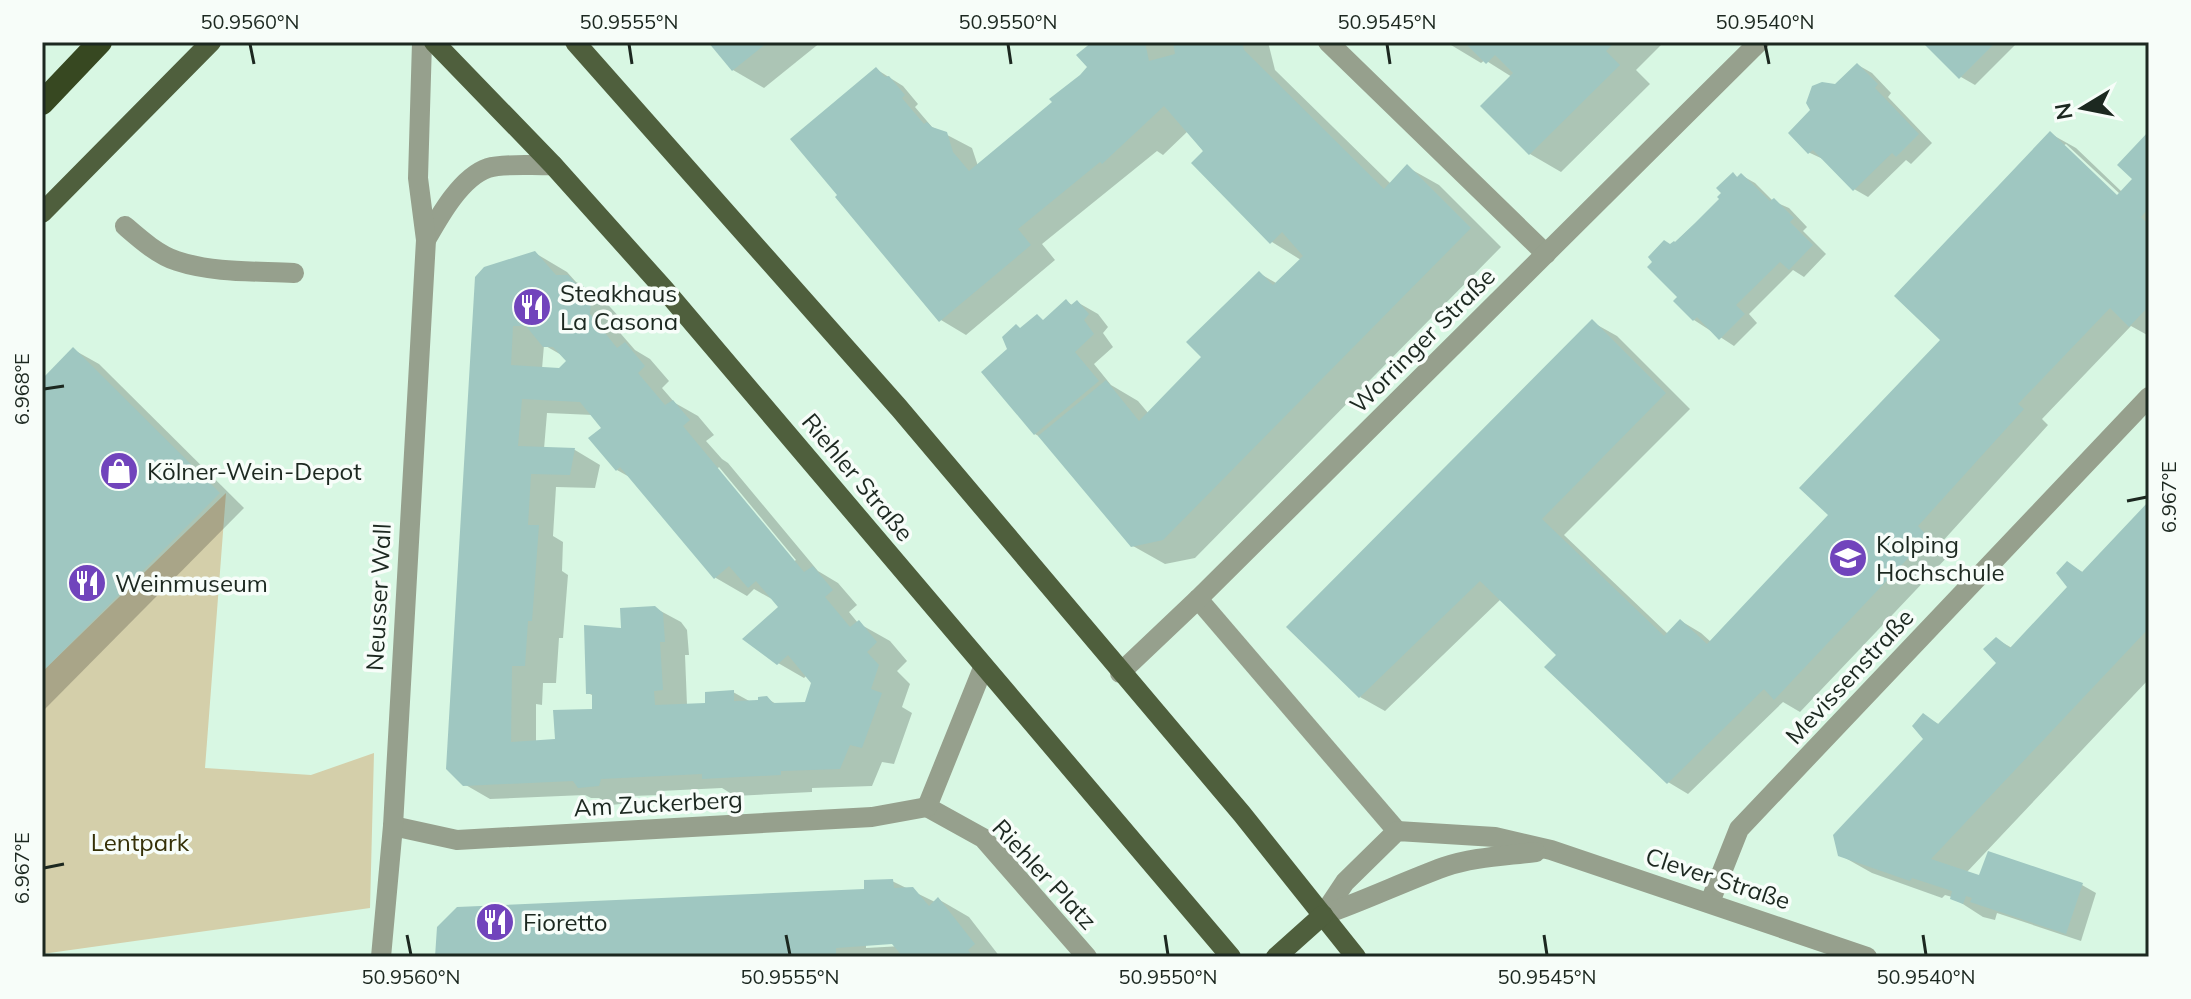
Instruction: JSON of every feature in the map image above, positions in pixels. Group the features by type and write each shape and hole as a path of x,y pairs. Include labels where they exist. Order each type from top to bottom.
{"highway":[{"path":"42,103 100,42"}],"main road":[{"path":"42,213 211,42"},
{"name":"Riehler Straße","path":"434,42 553,165 665,290 1231,957"},
{"path":"575,42 899,408 1242,814 1356,957"},
{"path":"1276,957 1323,915"}],"street":[{"name":"Neusser Wall","path":"381,957 393,826 426,240 418,178 422,42"},
{"path":"1328,42 1546,254"},
{"name":"Worringer Straße","path":"1120,673 1759,42"},
{"name":"Neusser Wall","path":"426,240 445,206 473,177 489,167 553,165"},
{"path":"125,226 175,261 214,268 294,273"},
{"name":"Mevissenstraße","path":"1710,902 1739,829 2149,397"},
{"path":"1198,599 1397,831 1345,882 1323,915"},
{"path":"927,807 983,668"},
{"name":"Am Zuckerberg","path":"393,826 457,840 861,817 927,807"},
{"name":"Riehler Platz","path":"927,807 983,838 1087,957"},
{"name":"Clever Straße","path":"1397,831 1495,837 1551,850 1867,957"},
{"name":"Clever Straße","path":"1323,915 1446,867 1551,850"}],"green space":[{"name":"Lentpark","path":"226,493 205,768 311,775 374,753 370,908 42,954 42,672"}],"building":[{"path":"708,42 768,42 732,71"},
{"path":"1092,42 1145,42 1149,61 1175,54 1173,42 1242,42 1244,50 1384,189 1407,164 1471,228 1163,540 1131,547 1038,436 1106,380 1139,421 1201,357 1186,342 1259,271 1273,285 1303,256 1282,232 1270,244 1191,163 1203,151 1164,106 1102,164 1100,162 1018,229 1031,245 939,322 790,139 876,67 885,77 889,76 905,95 902,98 924,124 927,122 947,132 953,152 969,171 1080,75 1087,67 1076,55"},
{"path":"1464,42 1615,42 1606,51 1620,65 1529,155 1480,106 1513,73 1495,55 1486,64"},
{"path":"1922,42 1996,42 1959,79"},
{"path":"1857,63 1878,84 1875,88 1919,134 1896,157 1892,153 1853,191 1813,150 1808,154 1788,133 1810,110 1806,103 1812,86 1822,82 1835,84"},
{"path":"2050,131 2117,195 2132,179 2117,165 2149,131 2149,208 2141,217 2149,225 2149,306 2129,327 2110,308 2018,404 2024,409 1918,526 1928,537 1774,700 1764,689 1667,784 1544,667 1556,655 1480,581 1359,698 1286,627 1592,319 1666,393 1542,519 1664,636 1680,619 1707,644 1828,515 1799,488 1940,340 1894,296"},
{"path":"1733,172 1737,177 1741,173 1770,201 1774,198 1794,218 1790,222 1813,245 1789,270 1780,262 1736,305 1745,314 1719,340 1697,317 1693,321 1673,301 1677,297 1647,267 1652,262 1648,257 1664,240 1670,244 1675,242 1719,199 1717,197 1721,193 1716,188"},
{"path":"535,251 556,275 568,275 591,300 590,314 617,348 625,342 645,366 638,373 665,405 673,400 690,420 683,426 804,572 813,566 833,590 825,597 850,627 859,620 877,642 867,652 879,665 871,689 882,693 862,748 850,745 840,769 702,779 702,774 601,779 599,786 578,788 573,781 463,786 446,769 475,277 484,267","holes":["513,326 526,326 543,347 553,347 566,361 559,368 511,365","522,399 580,402 601,428 588,438 616,471 620,467 714,579 729,566 748,588 756,581 778,607 742,639 777,665 788,655 811,683 805,702 773,703 767,696 758,697 758,700 734,701 734,690 705,692 705,703 655,705 654,691 663,690 660,642 665,642 663,613 655,606 620,608 621,628 584,625 586,694 592,694 592,709 553,710 555,739 511,742 512,666 525,666 528,621 532,621 539,525 528,525 531,474 570,475 575,448 518,446"]},
{"path":"1066,299 1071,305 1077,300 1089,314 1084,320 1094,334 1075,352 1099,381 1034,435 981,372 1007,349 1002,337 1016,324 1020,328 1037,314 1043,320"},
{"name":"Weinmuseum","path":"73,347 220,493 42,672 42,379"},
{"path":"2149,501 2149,628 1931,859 1979,875 1988,851 2083,883 2066,934 1970,902 1972,898 1966,896 1963,904 1950,899 1952,891 1912,878 1910,881 1838,856 1833,835 1923,739 1912,726 1923,713 1938,724 1996,663 1983,649 1996,637 2010,648 2067,587 2056,573 2067,561 2082,572"},
{"path":"893,879 894,888 913,887 929,906 938,897 975,944 968,950 973,957 903,957 892,944 836,948 836,957 435,957 437,927 457,907 864,889 864,880"}],"place":[{"name":"Steakhaus La Casona","path":"532,307"},
{"name":"Kölner-Wein-Depot","path":"119,471"},
{"name":"Kolping Hochschule","path":"1848,558"},
{"name":"Weinmuseum","path":"87,583"},
{"name":"Fioretto","path":"495,922"}]}
